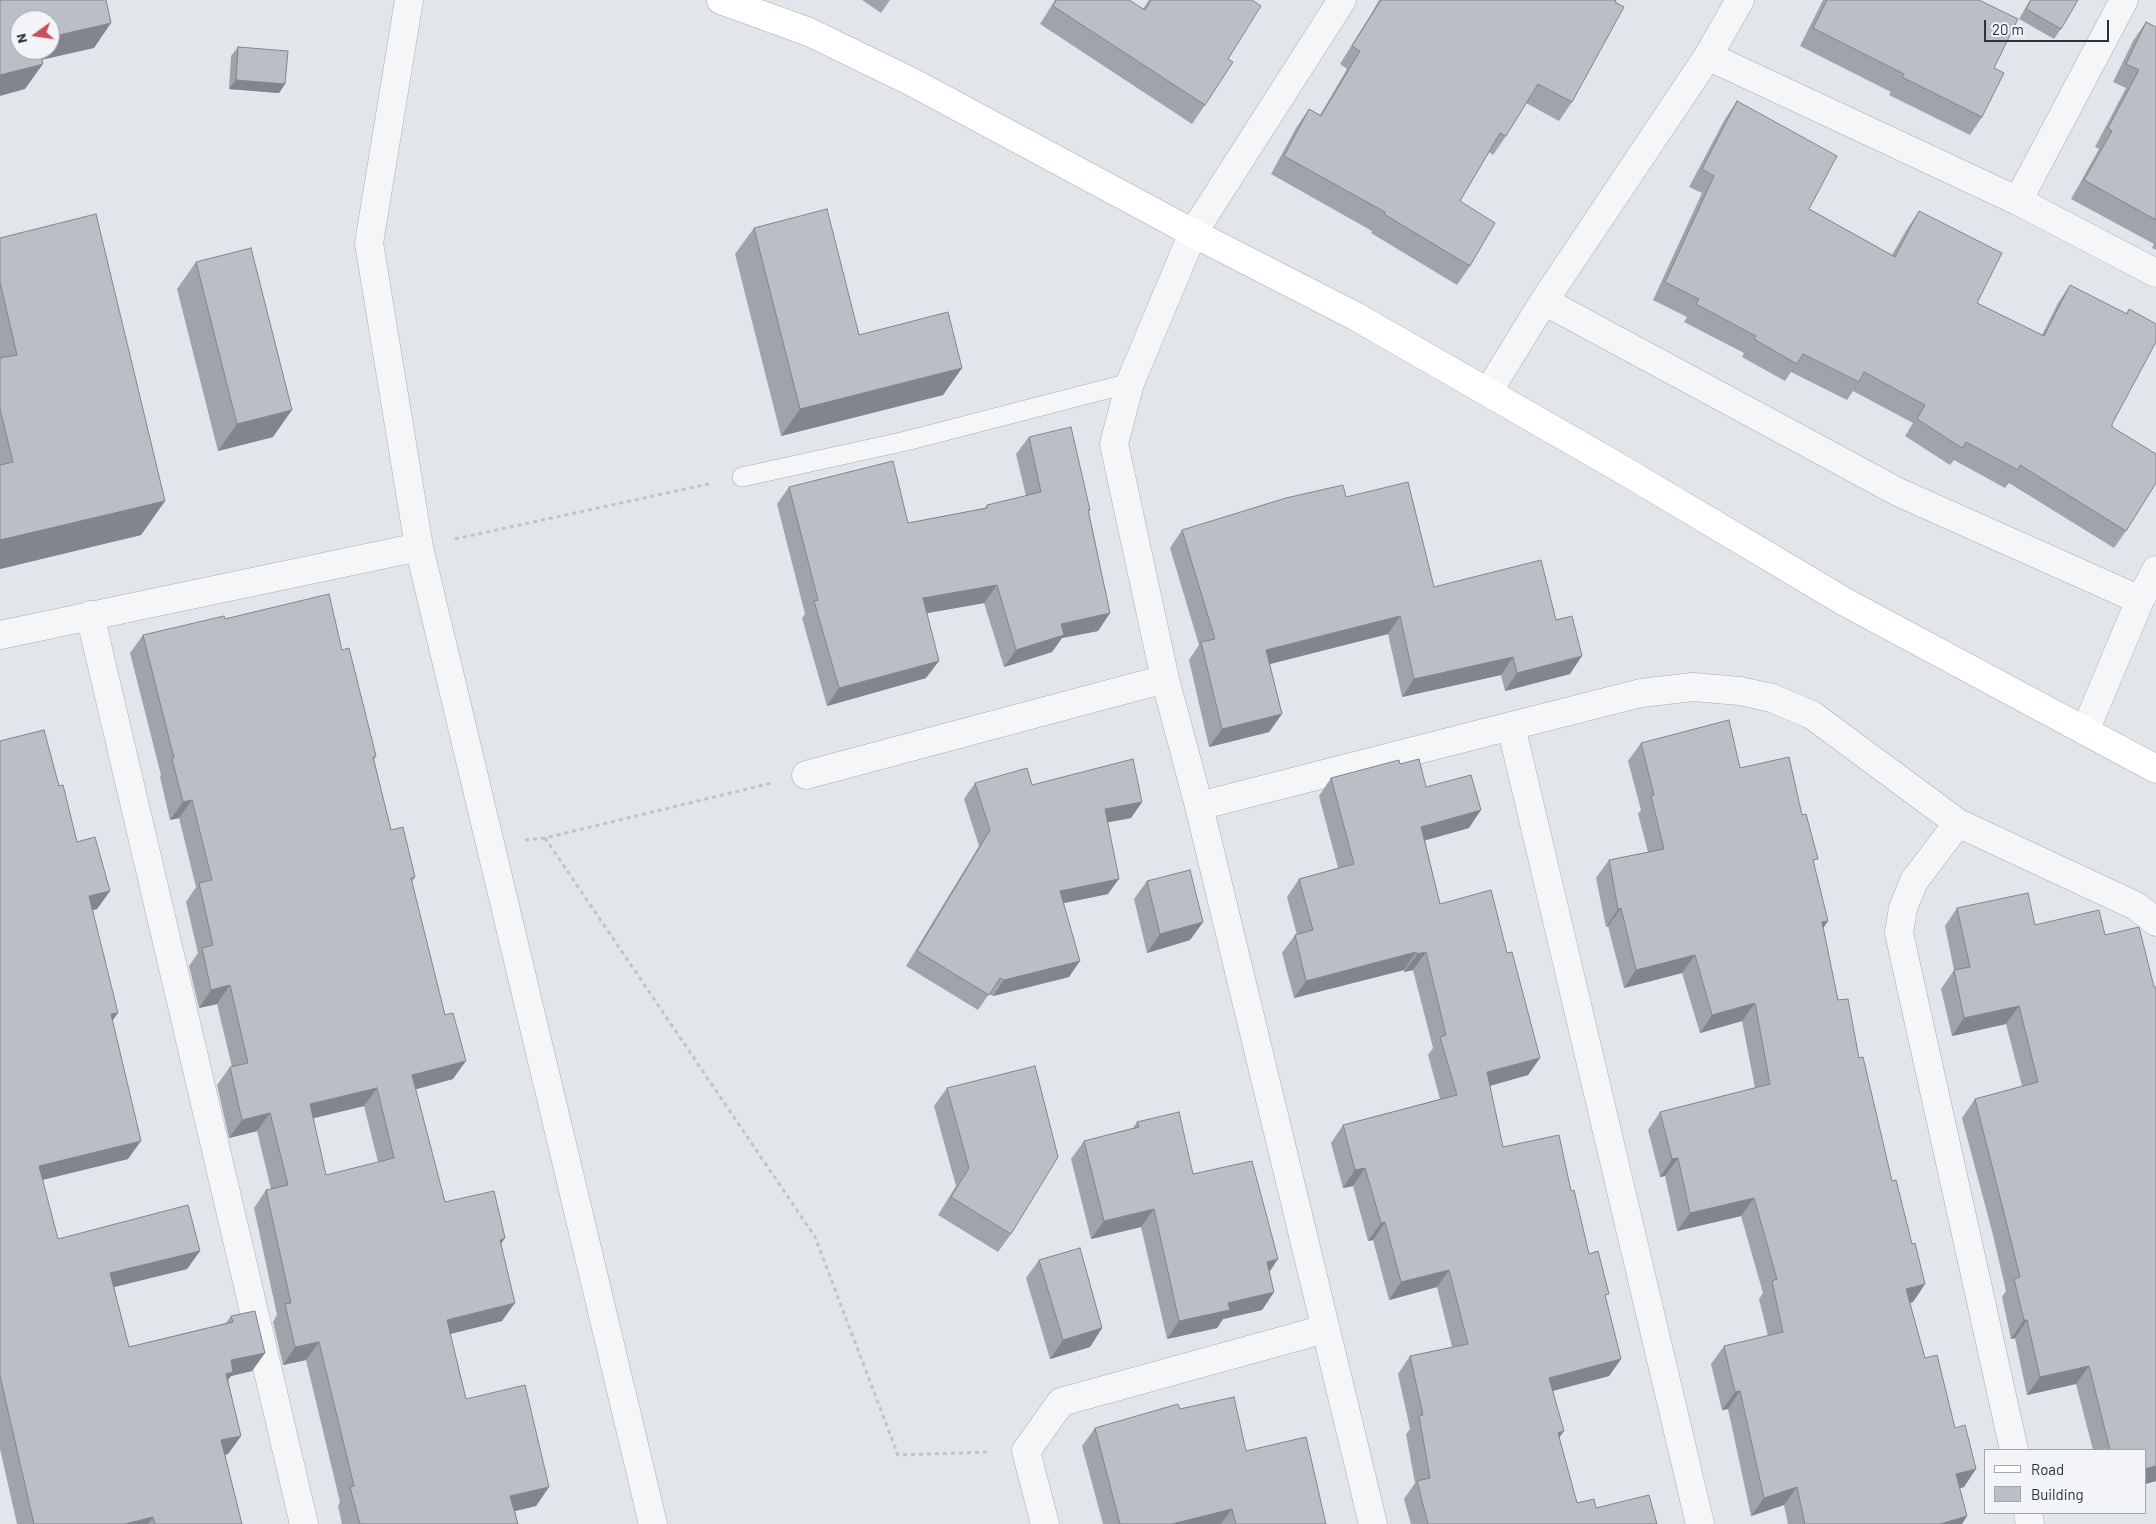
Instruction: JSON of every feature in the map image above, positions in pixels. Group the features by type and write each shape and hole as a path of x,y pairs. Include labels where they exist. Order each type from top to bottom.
{"street":[{"path":"410,0 369,243 419,547 654,1524"},
{"path":"721,0 809,32 903,78 1193,233 1355,316 1845,602 2156,768"},
{"path":"1342,0 1193,233 1130,383 1114,444 1165,679 1199,806 1373,1524"},
{"path":"1488,392 1544,301 1708,56 1740,0"},
{"path":"2018,201 2124,0"},
{"path":"1708,56 2018,201 2156,273"},
{"path":"1544,301 1898,492 2140,600"},
{"path":"0,635 419,547"},
{"path":"2085,731 2140,600 2156,570"},
{"path":"90,615 304,1524"},
{"path":"806,775 1165,679"},
{"path":"1199,806 1641,694 1692,687 1740,691 1772,698 1812,715 1958,823 2136,906 2156,922"},
{"path":"1511,726 1700,1524"},
{"path":"1958,823 1914,881 1903,908 1899,933 2014,1449"},
{"path":"1045,1524 1026,1451 1061,1402 1325,1329"}],"lane":[{"path":"742,476 906,441 1130,383"}],"path":[{"path":"419,547 742,476"},
{"path":"490,843 545,838 806,775"},
{"path":"545,838 815,1237 898,1455 1026,1451"}],"building":[{"path":"0,0 106,0 111,23 60,35 60,10 10,10 10,60 42,60 43,64 0,75"},
{"path":"1056,0 1129,0 1145,10 1151,0 1252,0 1261,6 1228,59 1233,62 1205,105 1053,6"},
{"path":"1381,0 1616,0 1615,2 1624,7 1572,102 1538,84 1506,136 1500,133 1460,201 1495,223 1470,266 1384,214 1385,212 1284,156 1309,109 1321,116 1360,51 1352,46"},
{"path":"1827,0 1979,0 2018,19 1994,68 2004,73 1982,117 1902,77 1904,74 1813,28"},
{"path":"2031,0 2078,0 2061,29 2026,9"},
{"path":"2146,22 2156,27 2156,220 2084,180 2112,131 2108,128 2139,70 2126,64"},
{"path":"238,47 288,51 285,84 236,80"},
{"path":"1737,101 1837,156 1809,209 1895,257 1919,211 2002,253 1977,303 2044,336 2070,285 2127,314 2129,309 2156,324 2156,342 2112,424 2112,427 2156,454 2156,483 2126,531 2020,465 2018,470 1966,442 1962,448 1917,419 1925,405 1864,372 1859,382 1803,354 1797,364 1754,339 1756,336 1696,304 1699,299 1665,282 1714,176 1702,169"},
{"path":"827,209 859,335 948,312 962,368 800,409 754,228"},
{"path":"96,214 165,501 0,540 0,465 13,462 0,409 0,358 17,355 0,282 0,238"},
{"path":"251,248 292,410 237,424 196,262"},
{"path":"1071,427 1090,510 1088,510 1110,613 1061,624 1064,635 1016,650 997,585 923,598 939,661 839,688 814,601 818,600 789,487 893,461 908,523 987,508 987,505 1041,492 1029,437"},
{"path":"1408,482 1434,587 1541,560 1556,620 1572,616 1582,656 1517,673 1513,657 1414,679 1400,616 1266,650 1282,714 1222,729 1201,642 1215,639 1182,530 1286,498 1343,485 1346,497"},
{"path":"329,594 342,650 349,648 376,756 373,757 391,830 403,827 415,877 411,878 445,1015 453,1013 466,1061 412,1075 445,1202 494,1191 505,1238 500,1240 515,1303 447,1320 466,1399 525,1385 549,1487 510,1496 518,1524 360,1524 350,1487 354,1486 319,1342 295,1347 285,1304 291,1303 266,1190 288,1185 270,1113 242,1120 230,1067 248,1063 230,985 211,990 202,948 213,945 199,883 212,880 192,800 183,802 143,635 224,616 225,619","holes":["377,1088 394,1158 326,1175 310,1104"]},
{"path":"1729,720 1740,768 1789,757 1802,815 1806,814 1818,859 1813,860 1828,921 1822,922 1838,1000 1848,999 1859,1058 1863,1057 1892,1181 1896,1180 1912,1244 1915,1243 1925,1284 1906,1289 1925,1358 1937,1355 1955,1428 1965,1425 1976,1469 1956,1474 1967,1516 1940,1524 1805,1524 1797,1487 1764,1498 1740,1391 1735,1392 1724,1346 1783,1332 1772,1281 1777,1279 1754,1198 1690,1213 1678,1158 1672,1159 1660,1112 1770,1084 1755,1003 1712,1015 1695,955 1636,970 1621,908 1618,909 1609,860 1664,849 1651,796 1654,795 1641,743"},
{"path":"44,730 59,786 63,785 77,842 95,837 110,891 89,896 118,1013 111,1014 141,1141 39,1166 58,1239 188,1205 200,1251 110,1273 129,1347 233,1322 231,1316 255,1311 265,1353 231,1360 233,1372 226,1374 241,1436 221,1440 242,1524 155,1524 153,1517 125,1524 34,1524 0,1376 0,741"},
{"path":"1133,759 1142,802 1105,809 1119,879 1060,891 1080,961 1004,980 1000,978 989,995 917,951 990,830 975,783 1027,768 1032,785"},
{"path":"1419,759 1426,787 1471,775 1481,810 1421,827 1440,904 1491,890 1507,953 1512,952 1540,1058 1487,1072 1503,1147 1559,1135 1571,1191 1574,1190 1589,1254 1598,1251 1609,1294 1605,1295 1621,1359 1549,1378 1564,1431 1558,1433 1577,1503 1594,1499 1596,1508 1649,1495 1657,1524 1428,1524 1417,1481 1430,1478 1419,1416 1423,1415 1410,1356 1468,1344 1449,1270 1401,1282 1385,1222 1381,1223 1365,1168 1355,1170 1343,1125 1457,1095 1440,1037 1446,1035 1426,952 1417,954 1416,952 1306,981 1295,935 1313,930 1299,879 1354,864 1331,778 1399,760 1400,764"},
{"path":"1190,870 1203,922 1160,934 1147,881"},
{"path":"2028,893 2035,925 2099,910 2105,935 2139,927 2154,987 2156,987 2156,1466 2146,1469 2146,1449 2110,1449 2089,1366 2040,1377 2027,1320 2024,1320 2014,1279 2020,1277 1975,1099 2038,1082 2019,1006 1964,1018 1954,970 1970,967 1957,908"},
{"path":"1035,1066 1058,1157 1011,1234 951,1197 969,1168 947,1088"},
{"path":"1179,1112 1193,1174 1252,1161 1278,1259 1267,1262 1274,1292 1228,1303 1230,1310 1179,1321 1154,1209 1104,1221 1084,1141 1139,1127 1137,1122"},
{"path":"1080,1248 1102,1328 1063,1340 1039,1260"},
{"path":"1234,1397 1246,1451 1306,1437 1326,1524 1236,1524 1232,1509 1172,1524 1120,1524 1095,1428 1178,1404 1180,1409"}]}
